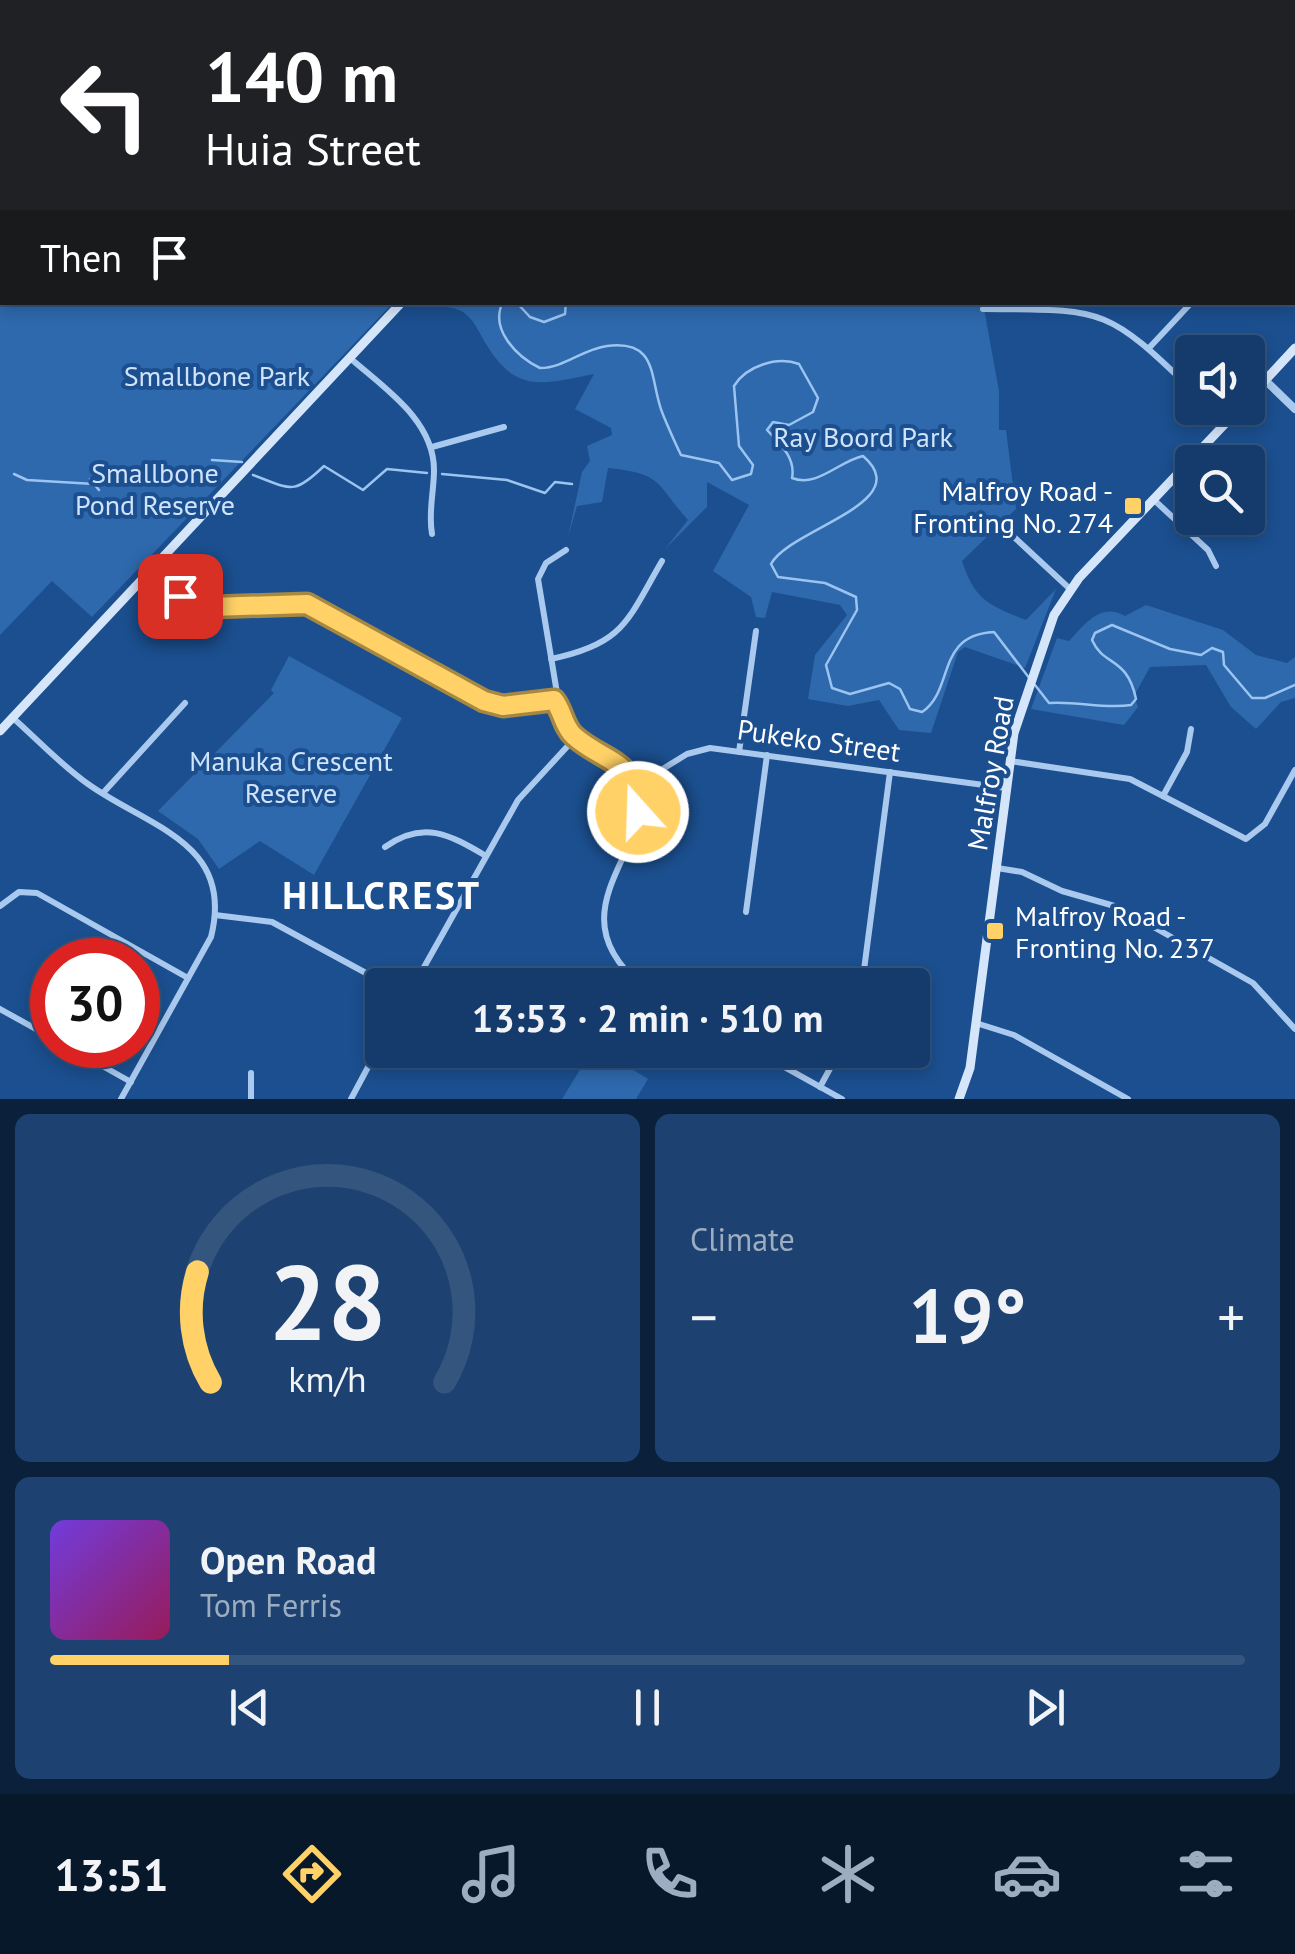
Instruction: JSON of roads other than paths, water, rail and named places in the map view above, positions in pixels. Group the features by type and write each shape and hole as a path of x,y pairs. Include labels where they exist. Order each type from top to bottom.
{"main road":[{"path":"0,732 399,305"},
{"path":"1265,380 1295,348"},
{"name":"Malfroy Road","path":"958,1099 968,1080 1010,761 1025,693 1036,664 1070,589 1223,425"}],"street":[{"path":"1149,348 1189,305"},
{"path":"982,309 1082,310 1117,323 1175,373"},
{"path":"350,358 411,413 432,447 432,534"},
{"path":"1265,380 1295,408"},
{"path":"432,447 504,427"},
{"path":"1153,500 1208,550 1216,566"},
{"path":"1001,524 1070,589"},
{"path":"554,700 557,692 538,579 546,563 566,550"},
{"path":"551,659 588,651 610,639 628,620 662,561"},
{"path":"151,570 180,596 202,606 298,601 316,607 494,704 554,700"},
{"path":"739,752 756,631"},
{"path":"554,700 576,738 616,760 635,786 635,832 611,878 605,903 613,948 628,968"},
{"path":"103,794 185,703"},
{"path":"13,718 103,794 188,846 212,881 215,915 206,948 121,1099"},
{"path":"1163,796 1187,752 1191,729"},
{"path":"423,968 518,800 576,738"},
{"name":"Pukeko Street","path":"635,786 700,750 767,755 1006,788"},
{"path":"746,912 767,755"},
{"path":"1010,761 1118,776 1246,838 1265,824 1295,770"},
{"path":"864,968 890,772"},
{"path":"384,847 404,834 426,830 448,834 486,856"},
{"path":"997,868 1022,872 1062,891 1118,907 1253,982 1275,1001 1295,1028"},
{"path":"0,906 19,892 37,893 188,978"},
{"path":"215,915 272,922 365,973"},
{"path":"0,1008 30,1025"},
{"path":"976,1023 1014,1035 1128,1099"},
{"path":"106,1068 131,1082"},
{"path":"350,1099 367,1068"},
{"path":"786,1068 842,1099"},
{"path":"820,1087 830,1068"},
{"path":"251,1073 251,1099"}],"waterway":[{"path":"502,305 502,332 514,349 540,368 607,346 635,348 643,354 681,455 719,463 732,480 751,474 753,465 739,446 734,386 746,373 763,364 799,364 818,398 813,412 789,425 773,422 767,430 789,458 792,478 819,477 863,456 876,473 874,488 863,502 782,551 771,564 778,577 825,583 856,597 857,610 826,665 832,688 850,694 889,683 900,689 910,709 922,712 939,691 948,665 962,643 975,635 994,632 1030,679"},
{"path":"519,305 530,317 544,322 565,314 566,305"},
{"path":"212,460 242,462"},
{"path":"253,475 291,487 305,482 324,466 363,490 387,469 427,473"},
{"path":"14,474 27,480 94,484"},
{"path":"442,474 507,480 545,493 555,482 572,484"},
{"path":"90,479 99,490"},
{"path":"110,500 119,511"},
{"path":"1035,685 1049,703 1131,705 1136,699 1127,675 1092,640 1095,633 1112,625 1170,649 1201,655 1212,648 1223,652 1224,665 1252,698 1265,698 1295,685"}],"place":[{"name":"Malfroy Road - Fronting No. 274","path":"1133,506"},
{"name":"Malfroy Road - Fronting No. 237","path":"995,931"}],"district":[{"name":"HILLCREST","path":"382,894"}],"park label":[{"name":"Smallbone Park","path":"217,375"},
{"name":"Ray Boord Park","path":"863,436"},
{"name":"Smallbone Pond Reserve","path":"155,488"},
{"name":"Manuka Crescent Reserve","path":"291,776"}]}
